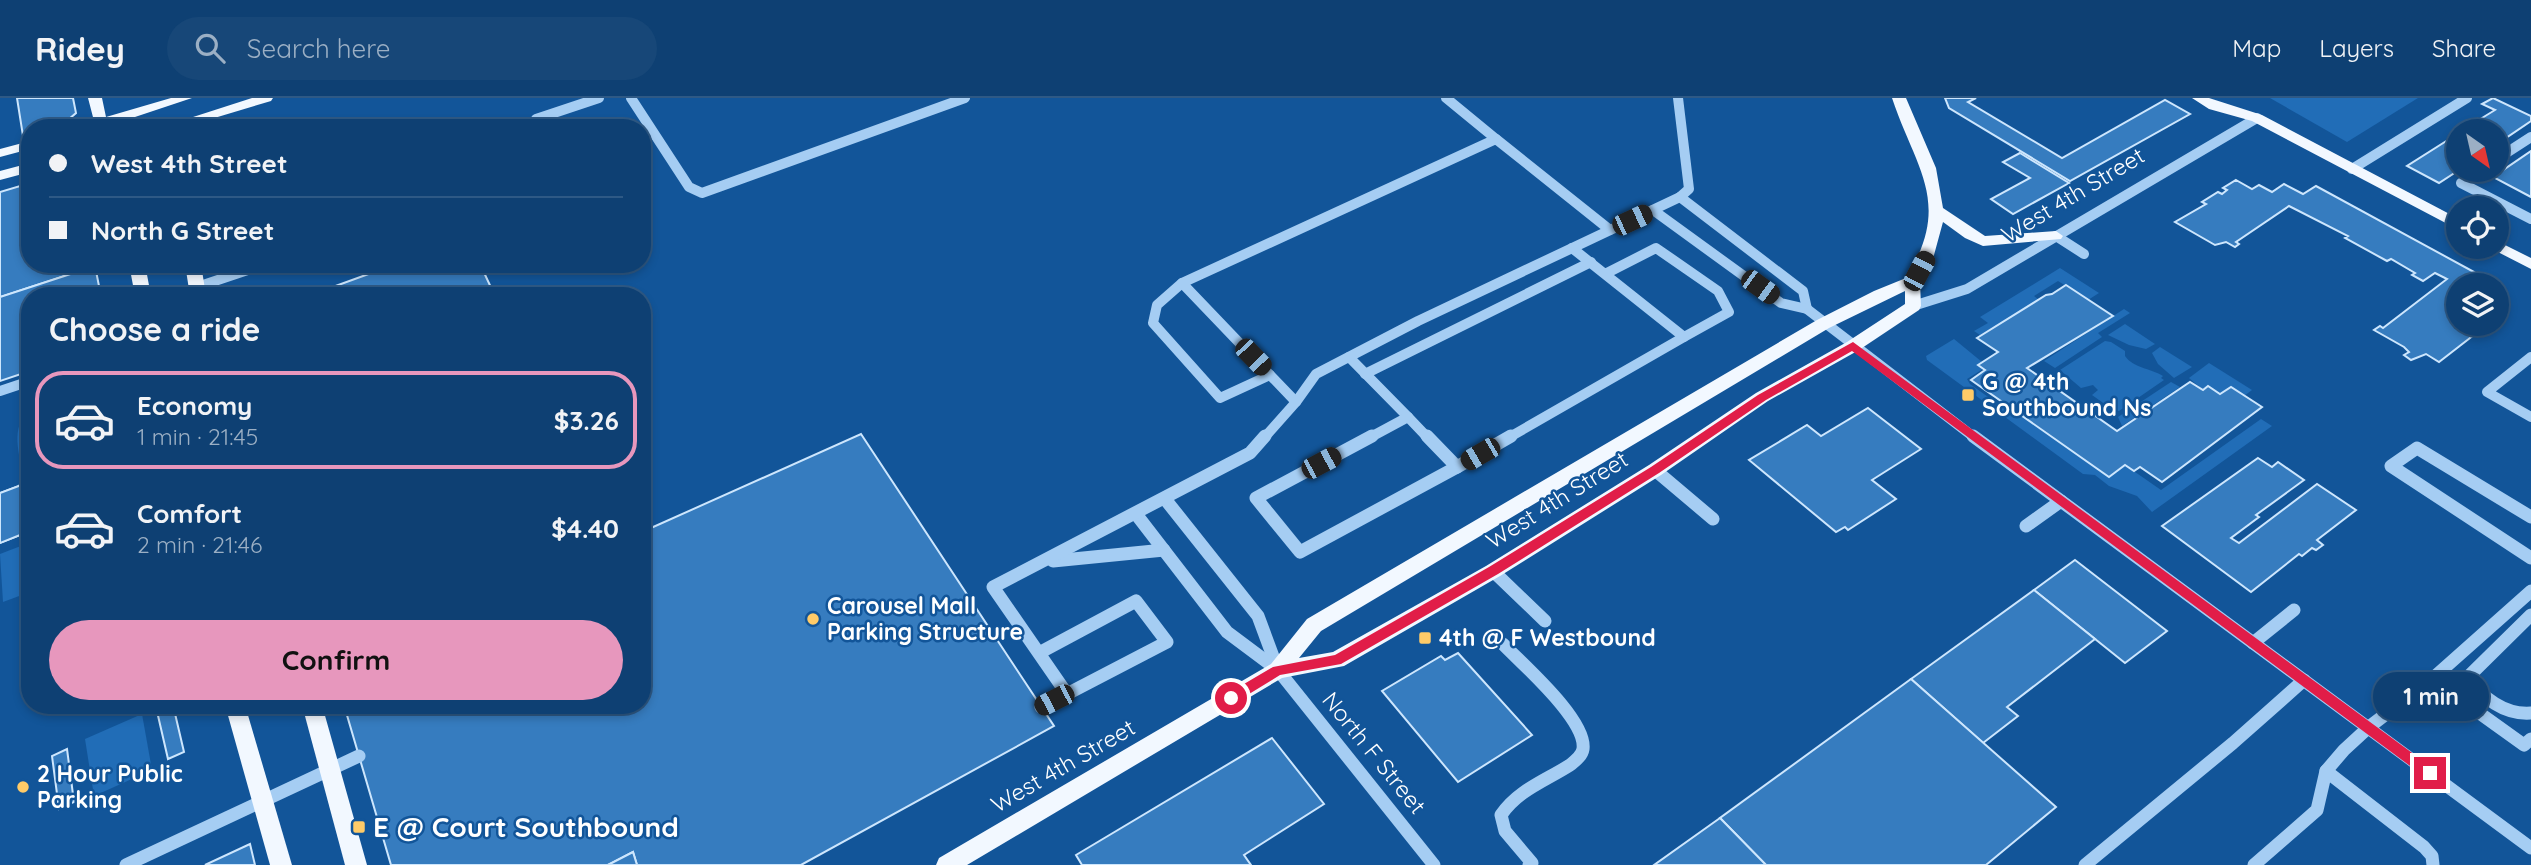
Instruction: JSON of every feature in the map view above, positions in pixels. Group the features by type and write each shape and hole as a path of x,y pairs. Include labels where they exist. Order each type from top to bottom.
{"main road":[{"path":"95,98 100,119"},
{"path":"117,119 152,103 185,98"},
{"path":"196,119 266,98"},
{"path":"1899,98 1930,170 1938,211 1935,238 1912,282 1913,306"},
{"path":"2199,98 2214,106 2257,118 2446,218"},
{"path":"2236,98 2257,118"},
{"path":"0,153 21,147"},
{"path":"0,176 21,170"},
{"path":"1938,211 1983,240 2056,236"},
{"path":"2509,252 2531,264"},
{"name":"West 4th Street","path":"947,865 1278,670 1314,625 1823,324 1879,295 1912,282"},
{"name":"West 4th Street","path":"1278,670 1337,660 1493,570 1655,470 1762,397 1853,346 1913,306"},
{"path":"238,714 281,865"},
{"path":"314,714 356,865"}],"street":[{"path":"536,119 599,98"},
{"path":"631,98 645,119"},
{"path":"651,129 689,187 702,193 965,98"},
{"path":"1446,98 1610,230"},
{"path":"1067,694 993,587 1250,453 1296,402 1316,374 1439,311 1679,197 1689,189 1678,98"},
{"path":"2352,169 2467,98"},
{"name":"West 4th Street","path":"1913,306 1967,289 2257,118"},
{"path":"2510,151 2531,137"},
{"path":"1270,375 1220,398 1153,323 1157,305 1182,284 1496,139"},
{"path":"2463,182 2531,219"},
{"path":"1679,197 1803,291 1807,309"},
{"path":"1653,210 1781,303 1807,309 1823,324 2061,502 2531,848"},
{"path":"2056,236 2084,254"},
{"path":"1572,248 1684,337"},
{"path":"1408,417 1256,498 1300,552 1457,467 1729,312 1718,291 1656,248 1605,274"},
{"path":"1365,374 1591,262"},
{"path":"210,287 244,273"},
{"path":"1182,284 1296,402"},
{"path":"1439,311 1458,328"},
{"path":"1349,357 1457,467"},
{"path":"2531,357 2487,392 2531,417"},
{"path":"0,391 21,384"},
{"path":"2531,517 2417,448 2391,466 2531,558"},
{"path":"1655,470 1713,519"},
{"path":"1165,499 1258,616 1278,670"},
{"path":"2026,526 2061,502"},
{"path":"1136,514 1227,632 1278,670"},
{"path":"1044,562 1164,550"},
{"path":"1493,570 1545,621"},
{"path":"2254,865 2317,810 2326,771 2369,727 2432,680 2531,591"},
{"path":"1040,653 1136,601 1167,642 1041,706"},
{"path":"2253,643 2294,610"},
{"path":"2531,615 2469,676 2484,695 2501,706 2516,714 2531,713"},
{"path":"1503,644 1573,720 1583,737 1584,748 1577,759 1527,790 1506,806 1501,815 1505,831 1532,863 1528,865"},
{"name":"North F Street","path":"1278,670 1434,865"},
{"path":"2085,865 2233,743 2304,680"},
{"path":"2432,680 2524,745 2531,739"},
{"path":"126,865 359,756"},
{"path":"2326,771 2424,847 2432,856 2433,865"}],"shaded area":[{"path":"2270,98 2418,98 2347,142"},
{"path":"2060,268 2099,293 2088,300 2058,281 2034,296 2039,300 1980,335 1974,331 1988,323 1980,317"},
{"path":"2124,309 2130,313 2098,333 2102,337 2055,368 2044,361"},
{"path":"2125,324 2155,344 2146,349 2129,345 2108,335"},
{"path":"1954,339 1982,362 1978,365 1983,369 1967,379 1970,384 2009,412 2013,409 2108,476 2125,465 2161,490 2261,419 2272,426 2152,512 2137,496 2109,486 2095,475 2083,474 1927,360 1926,356"},
{"path":"2105,341 2125,351 2125,356 2132,363 2163,376 2161,378 2164,380 2119,411 2113,410 2092,395 2098,390 2093,385 2081,388 2060,370"},
{"path":"2160,347 2192,367 2174,378 2158,364 2152,353"},
{"path":"2209,363 2252,390 2244,396 2203,390 2189,378"},
{"path":"2171,382 2180,387 2122,426 2118,417"},
{"path":"21,422 21,467 18,450"},
{"path":"21,546 21,595 3,602 0,554"},
{"path":"142,714 152,770 94,796 85,739"}],"building":[{"path":"17,98 73,98 76,113 69,119 21,119 21,123"},
{"path":"1945,98 1976,98 1968,102 2062,158 2165,100 2190,114 2070,181 1949,108"},
{"path":"2493,98 2531,116 2531,121 2510,135 2510,119 2480,119 2495,110 2482,104"},
{"path":"2446,141 2446,178 2439,183 2407,166"},
{"path":"2531,151 2531,197 2502,182 2510,182 2510,165"},
{"path":"2020,153 2069,183 2013,214 1991,199 2030,178 2003,162"},
{"path":"2236,180 2252,189 2259,185 2272,192 2284,184 2303,194 2316,186 2474,272 2446,273 2446,278 2435,273 2423,281 2391,259 2387,261 2345,238 2348,236 2289,206 2236,242 2239,244 2235,247 2226,242 2215,245 2175,222 2206,204 2202,202 2218,192 2222,194 2227,190 2223,188"},
{"path":"21,186 21,273 74,273 31,287 21,287 21,290 0,297 0,192"},
{"path":"74,273 96,273 99,287 31,287"},
{"path":"371,273 484,273 491,287 333,287"},
{"path":"2446,280 2446,336 2473,336 2439,362 2426,354 2411,360 2404,355 2409,352 2404,347 2374,330 2380,326 2383,328"},
{"path":"2066,285 2113,316 2027,368 2117,431 2190,382 2203,390 2208,386 2220,394 2231,387 2262,407 2162,482 2140,467 2134,471 2125,465 2109,477 1971,380 1985,370 1978,365 1998,352 1977,338"},
{"path":"21,290 21,374 0,381 0,297"},
{"path":"1868,408 1921,449 1872,480 1896,499 1848,530 1845,527 1836,532 1749,460 1807,425 1821,436"},
{"name":"Carousel Mall Parking Structure","path":"861,434 1054,726 801,865 637,865 633,852 608,865 391,865 347,714 651,714 651,528"},
{"path":"2258,458 2272,467 2278,462 2304,480 2256,515 2259,517 2231,538 2239,543 2317,484 2356,510 2317,540 2323,545 2316,550 2312,548 2302,556 2299,554 2251,592 2162,526"},
{"path":"21,483 21,535 0,543 0,493"},
{"path":"21,483 21,535 0,543 0,493"},
{"path":"2075,560 2167,631 2125,663 2034,590"},
{"path":"2034,590 2095,639 2007,707 2018,716 1983,743 1911,679"},
{"path":"1458,653 1532,735 1458,782 1382,691 1441,656 1445,660"},
{"path":"1911,679 2056,807 1986,865 1766,865 1720,818"},
{"path":"158,714 175,714 184,752 168,759"},
{"path":"1272,738 1324,804 1244,855 1251,865 1082,865 1076,855"},
{"path":"67,749 74,802 59,809 52,756"},
{"path":"1720,818 1766,865 1654,865"},
{"path":"250,844 255,865 205,865"},
{"path":"633,852 637,865 608,865"}],"place":[{"name":"G @ 4th Southbound Ns","path":"1968,395"},
{"name":"Carousel Mall Parking Structure","path":"813,619"},
{"name":"4th @ F Westbound","path":"1425,638"},
{"name":"2 Hour Public Parking","path":"23,787"},
{"name":"E @ Court Southbound","path":"359,827"}],"route":[{"path":"1231,698 1278,670 1337,660 1493,570 1655,470 1762,397 1853,346 2430,773"}]}
